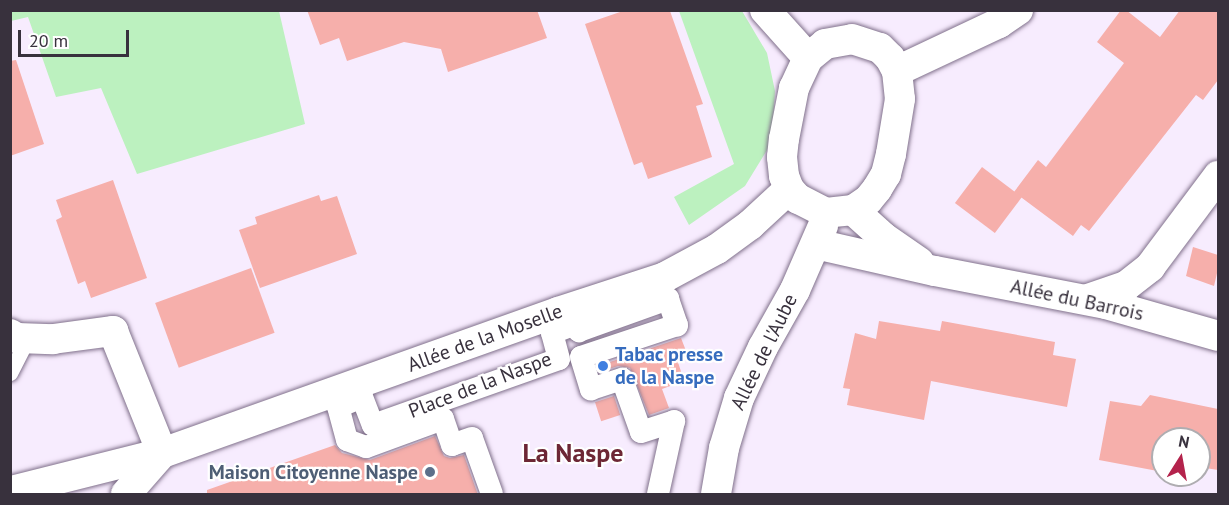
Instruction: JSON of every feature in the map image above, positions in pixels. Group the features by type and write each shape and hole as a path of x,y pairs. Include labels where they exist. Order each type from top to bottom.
{"street":[{"path":"765,10 808,58"},
{"path":"897,71 999,23 1018,10"},
{"path":"852,39 880,48 897,71 900,99 886,174 868,200 840,212 798,199 789,189 783,167 784,139 794,88 808,58 825,44 852,39"},
{"path":"1085,300 1126,286 1150,267 1218,176"},
{"name":"Allée de la Moselle","path":"11,490 162,453 665,276 717,249 750,225 789,189"},
{"name":"Allée de l'Aube","path":"716,495 724,448 739,398 816,244 840,212"},
{"name":"Allée du Barrois","path":"840,212 935,271"},
{"name":"Allée du Barrois","path":"816,244 1160,317 1218,336"},
{"name":"Place de la Naspe","path":"492,495 472,438 452,445 443,419 366,447 347,440 338,407 363,398 373,425 560,359 552,333 576,324 579,331 668,299 677,325 581,357 591,389 622,379 641,432 674,421 658,495"},
{"path":"19,336 53,339 113,331 162,453"},
{"name":"Allée de la Moselle","path":"126,495 162,453"},
{"path":"11,490 17,495"}],"lane":[{"path":"10,373 19,336"}],"green space":[{"path":"10,11 279,11 305,124 137,174 101,88 56,97 28,17 11,21"},
{"path":"679,11 742,11 767,53 775,91 772,142 745,186 689,225 674,197 734,164"}],"building":[{"path":"307,10 537,10 547,38 448,72 441,49 404,42 347,61 339,38 320,45"},
{"path":"1121,10 1126,10 1160,37 1180,10 1218,10 1218,80 1203,100 1196,95 1089,231 1081,225 1073,236 1014,192 1038,160 1046,167 1124,63 1097,42"},
{"path":"623,11 670,11 703,104 696,106 712,157 648,179 642,162 634,165 585,24"},
{"path":"16,60 44,144 10,156 10,61"},
{"path":"982,167 1022,197 995,233 955,203"},
{"path":"113,180 147,278 91,298 85,281 78,284 56,220 62,217 56,200"},
{"path":"319,195 321,201 337,196 357,254 260,288 239,230 257,224 255,217"},
{"path":"1193,247 1218,255 1214,286 1186,276"},
{"path":"251,268 275,333 179,368 155,303"},
{"path":"879,321 940,331 942,321 1055,342 1053,355 1076,359 1067,407 931,381 924,420 847,405 850,389 843,388 855,333 876,339"},
{"path":"681,338 688,356 677,359 684,381 662,389 669,408 649,415 630,368 618,366 600,372 598,366"},
{"path":"1150,395 1218,409 1218,470 1211,469 1211,427 1151,427 1151,470 1099,460 1110,401 1141,406"},
{"path":"614,396 620,415 601,421 595,402"},
{"path":"435,436 444,456 450,458 464,455 478,495 207,495 207,490 335,445 342,453 370,460"}],"place":[{"name":"Tabac presse de la Naspe","path":"603,366"},
{"name":"Maison Citoyenne Naspe","path":"430,472"}],"district":[{"name":"La Naspe","path":"573,453"}]}
